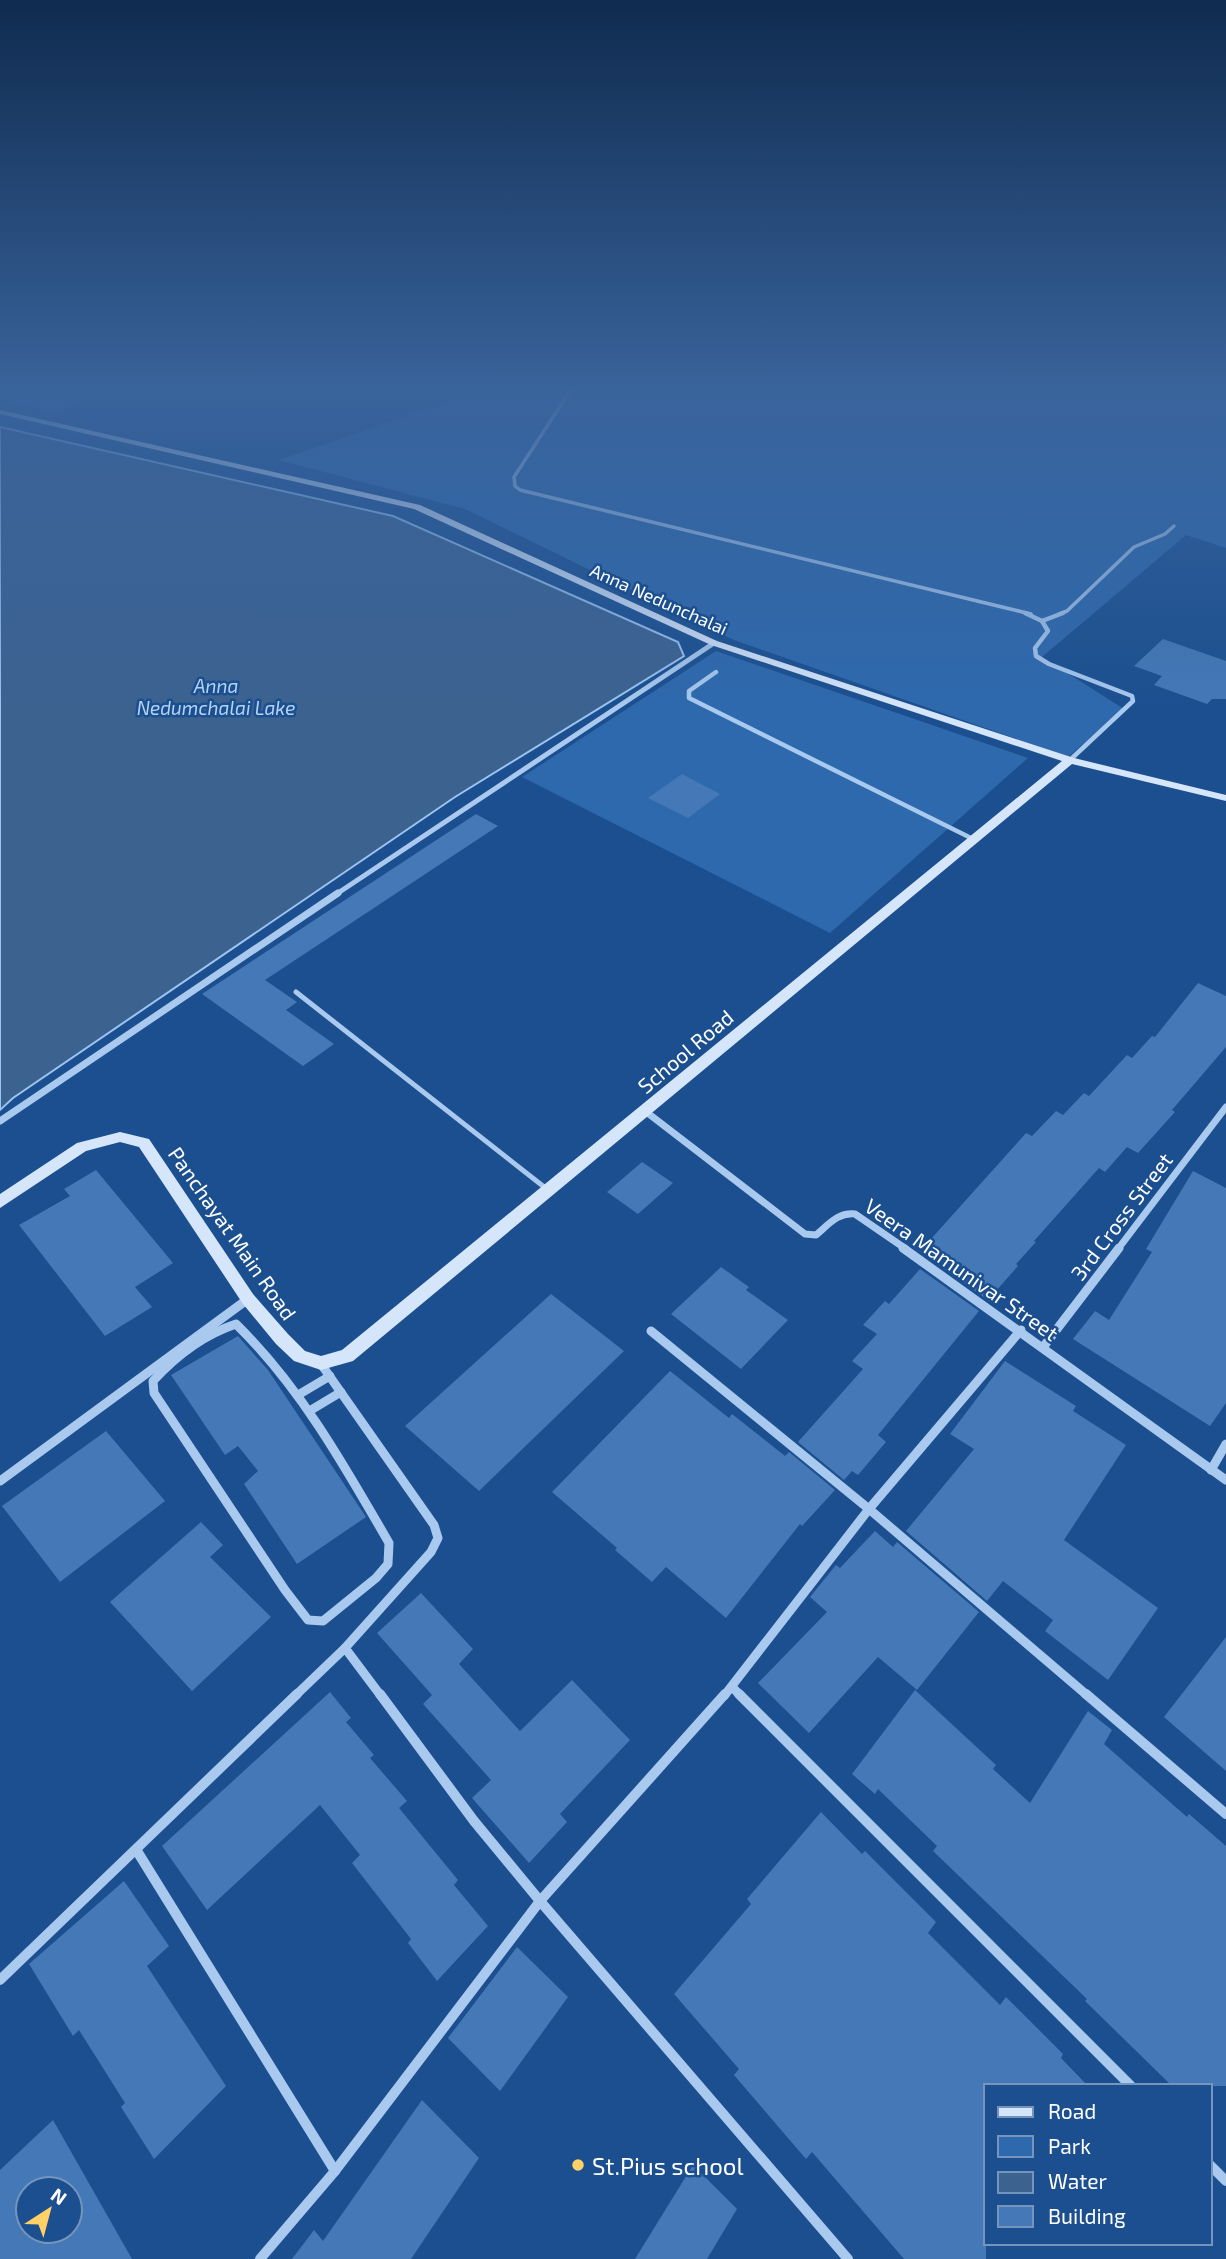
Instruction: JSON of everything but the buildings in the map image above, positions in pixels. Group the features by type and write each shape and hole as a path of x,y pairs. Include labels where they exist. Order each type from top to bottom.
{"street":[{"name":"Anna Nedunchalai","path":"371,496 417,507 714,643 1070,760 1226,798"},
{"path":"0,1121 714,643"},
{"name":"School Road","path":"325,1369 347,1356 1070,760"},
{"name":"3rd Cross Street","path":"1044,1346 1226,1107"},
{"name":"Veera Mamunivar Street","path":"645,1111 805,1234 816,1235 841,1215 850,1212 855,1214 1044,1346 1226,1480"},
{"name":"Panchayat Main Road","path":"0,1202 82,1147 120,1137 145,1143 248,1298 300,1356 325,1369"},
{"path":"0,1481 248,1298"},
{"path":"236,1324 256,1342 311,1410 389,1543 388,1563 376,1578 323,1621 308,1620 285,1590 154,1393 153,1381 164,1368 222,1328 236,1324"},
{"path":"260,2259 335,2171 540,1901 732,1687 869,1509 1021,1330"},
{"path":"651,1331 869,1509 1226,1814"},
{"path":"0,1980 345,1648 431,1552 438,1538 434,1525 325,1369 298,1395"},
{"path":"311,1410 341,1392"},
{"path":"1211,1469 1226,1444"},
{"path":"345,1648 474,1821 848,2259"},
{"path":"732,1687 1129,2084"},
{"path":"137,1851 335,2171"},
{"path":"1212,2167 1226,2181"}],"lane":[{"path":"547,496 1019,610 1042,621 1048,631 1035,648 1037,656 1049,664 1132,696 1133,701 1070,760"},
{"path":"1042,621 1067,611 1134,547 1165,534 1174,526"},
{"path":"716,672 688,691 689,698 974,839"},
{"path":"296,992 548,1190"}],"green space":[{"path":"417,496 1226,496 1226,548 1186,535 1042,657 1124,709 1068,757 734,640 465,509"},
{"path":"716,651 1028,758 830,933 522,777"}],"water":[{"name":"Anna Nedumchalai Lake","path":"0,496 307,496 393,516 678,642 684,656 455,797 13,1098 0,1110"}],"place":[{"name":"St.Pius school","path":"578,2165"}]}
